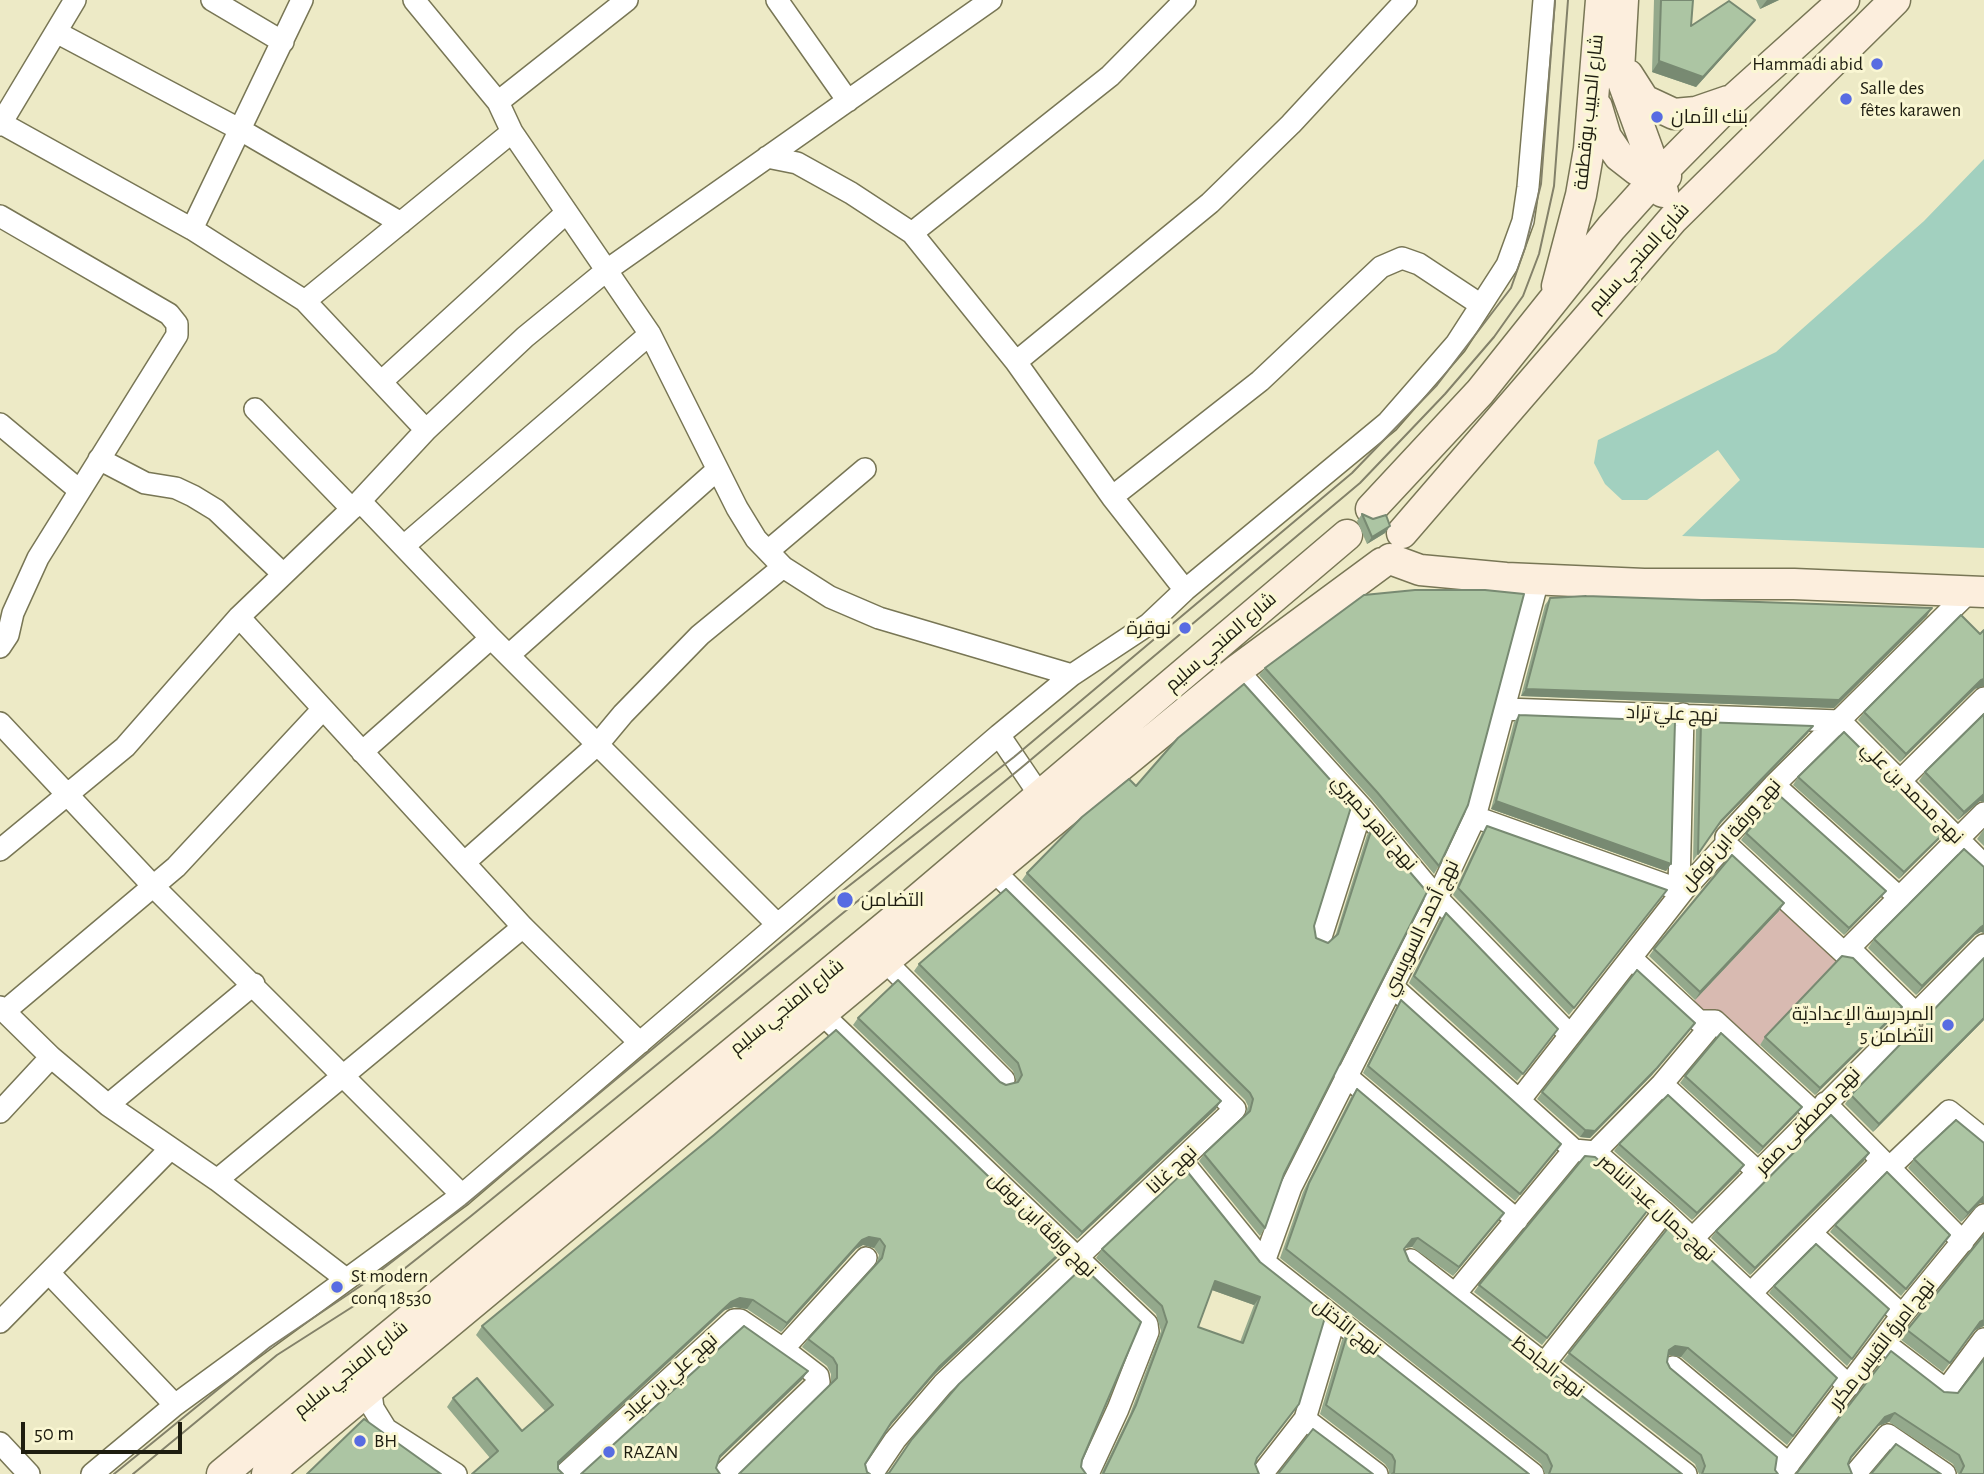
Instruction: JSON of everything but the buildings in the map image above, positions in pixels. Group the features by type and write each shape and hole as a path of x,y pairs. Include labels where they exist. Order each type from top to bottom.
{"main road":[{"name":"شارع الحبيب بوقطفة","path":"1552,304 1581,195 1589,149 1601,0"},
{"name":"شارع الحبيب بوقطفة","path":"1623,0 1619,71 1673,219"},
{"name":"شارع المنجي سليم","path":"1371,509 1479,392 1611,228 1657,177 1735,98 1844,0"},
{"name":"شارع المنجي سليم","path":"267,1474 371,1391 821,1013 1237,670 1394,549 1673,219 1732,157 1895,0"},
{"path":"1619,49 1631,81 1644,100 1659,109 1674,114 1696,112 1735,98"},
{"path":"1594,75 1597,108 1606,136 1619,156 1637,170 1657,177 1732,157"},
{"path":"1371,509 1388,512 1399,525 1394,549 1365,562 1357,558 1351,551 1347,535 1357,514 1371,509"},
{"name":"شارع المنجي سليم","path":"222,1474 1041,797 1347,535"},
{"path":"1394,549 1420,570 1538,580 1644,584 1794,584 1977,591"}],"street":[{"path":"75,0 3,114 305,301 426,430"},
{"path":"212,0 283,42"},
{"path":"192,229 302,0"},
{"path":"414,0 498,102 512,132 650,334 717,470 750,528 783,567 830,597 879,618 1072,675"},
{"path":"498,102 627,0"},
{"path":"0,850 67,796 153,719 239,617 356,505 426,430 525,337 607,270 991,0"},
{"path":"912,233 1110,76 1185,0"},
{"path":"1016,362 1210,203 1290,124 1406,0"},
{"path":"92,1474 175,1405 462,1195 999,734 1072,675 1149,624 1185,590 1388,422 1456,344 1507,265 1522,221 1535,116 1544,0"},
{"path":"788,4 848,101"},
{"path":"56,32 239,129 401,223"},
{"path":"305,301 512,132"},
{"path":"766,158 797,163 912,233 1016,362 1112,497 1185,590"},
{"path":"381,382 566,213"},
{"path":"0,216 169,314 177,324 177,335 6,608 8,635 0,647"},
{"path":"1112,497 1260,381 1381,267 1402,258 1419,264 1480,305"},
{"path":"405,545 650,334"},
{"path":"255,409 356,505 405,545 491,638 778,924"},
{"path":"0,424 79,490"},
{"path":"99,460 145,483 176,488 216,510 282,573"},
{"path":"768,551 865,469"},
{"path":"509,655 717,470"},
{"path":"465,862 598,744 623,713 700,635 783,567"},
{"name":"نهج أحمد السويسي","path":"1264,1262 1291,1187 1345,1075 1393,987 1475,817 1538,580"},
{"name":"نهج ورقة ابن نوفل","path":"1518,1102 1681,890 1726,845 1726,838 1774,785 1977,591"},
{"path":"239,617 523,927 640,1043"},
{"path":"362,752 491,638"},
{"name":"نهج تاهر خميري","path":"1237,670 1362,808 1437,898 1570,1035"},
{"path":"1900,781 1984,698"},
{"path":"323,709 154,887 2,1009 51,1057 108,1105 217,1180 346,1279"},
{"name":"نهج عليّ تراد","path":"1505,709 1840,722"},
{"path":"1475,817 1681,890 1683,714"},
{"name":"نهج محمد بن علي","path":"1840,722 1984,865"},
{"path":"0,723 154,887 254,984 343,1078 462,1195"},
{"path":"999,734 1041,797"},
{"path":"1774,785 1900,898"},
{"path":"1321,937 1362,808"},
{"path":"1846,950 1984,813"},
{"path":"1726,845 1915,1013"},
{"name":"نهج غانا","path":"872,1474 895,1440 943,1384 1236,1109 994,870"},
{"path":"217,1180 523,927"},
{"name":"نهج مصطفى صفر","path":"1693,1238 1984,945"},
{"path":"1631,958 1699,1021 1715,1021 1820,1108 1885,1165 1963,1242"},
{"path":"885,961 1004,1080"},
{"path":"108,1105 254,984"},
{"name":"نهج جمال عبد الناصر","path":"1393,987 1518,1102 1664,1212 1849,1386"},
{"name":"نهج ورقة ابن نوفل","path":"821,1013 1076,1259 1144,1320 1148,1332 1118,1409 1088,1474"},
{"path":"1455,1294 1517,1220 1585,1151 1662,1084 1715,1021"},
{"path":"0,1112 51,1057"},
{"path":"1345,1075 1517,1220"},
{"path":"1662,1084 1758,1172"},
{"path":"1750,1294 1885,1165 1945,1112 1952,1112 1984,1139"},
{"path":"0,1322 170,1149"},
{"name":"نهج الأختل","path":"1182,1161 1264,1262 1532,1474"},
{"path":"1544,1364 1664,1212"},
{"name":"نهج امرؤ القيس مكرر","path":"1785,1469 1902,1315 1984,1215"},
{"path":"1812,1234 1902,1315"},
{"path":"723,1474 819,1382 818,1376 783,1349 866,1258"},
{"name":"نهج الجاحظ","path":"1411,1260 1686,1474"},
{"path":"49,1273 175,1405"},
{"path":"1262,1474 1305,1419 1335,1318"},
{"name":"نهج علي بن عياد","path":"565,1474 734,1320 740,1320 783,1349"},
{"path":"1883,1342 1946,1390 1984,1339"},
{"path":"366,1357 373,1408 386,1429 456,1474"},
{"path":"1673,1367 1785,1469"},
{"path":"1305,1419 1377,1474"},
{"path":"1855,1474 1888,1435 1945,1474"},
{"path":"0,1443 29,1474"}],"shaded area":[{"path":"1984,159 1984,548 1682,536 1740,480 1718,450 1647,500 1622,500 1605,484 1594,463 1598,440 1776,352 1924,221"},
{"path":"1786,904 1844,956 1754,1051 1688,1007"}],"tram line":[{"path":"114,1474 270,1347 362,1285 465,1205 841,892 1014,757 1352,473 1437,385 1511,288 1525,248 1541,184 1555,0"},
{"path":"133,1474 277,1355 371,1295 471,1216 1021,768 1360,483 1445,394 1494,337 1523,296 1539,254 1554,186 1568,0"}],"place":[{"name":"Hammadi abid","path":"1877,64"},
{"name":"Salle des fêtes karawen","path":"1846,99"},
{"name":"بنك الأمان","path":"1657,117"},
{"name":"نوقرة","path":"1185,628"},
{"name":"التضامن","path":"845,900"},
{"name":"المردرسة الإعداديّة التّضامن 5","path":"1948,1025"},
{"name":"St modern conq 18530","path":"337,1287"},
{"name":"BH","path":"360,1441"},
{"name":"RAZAN","path":"609,1452"}]}
